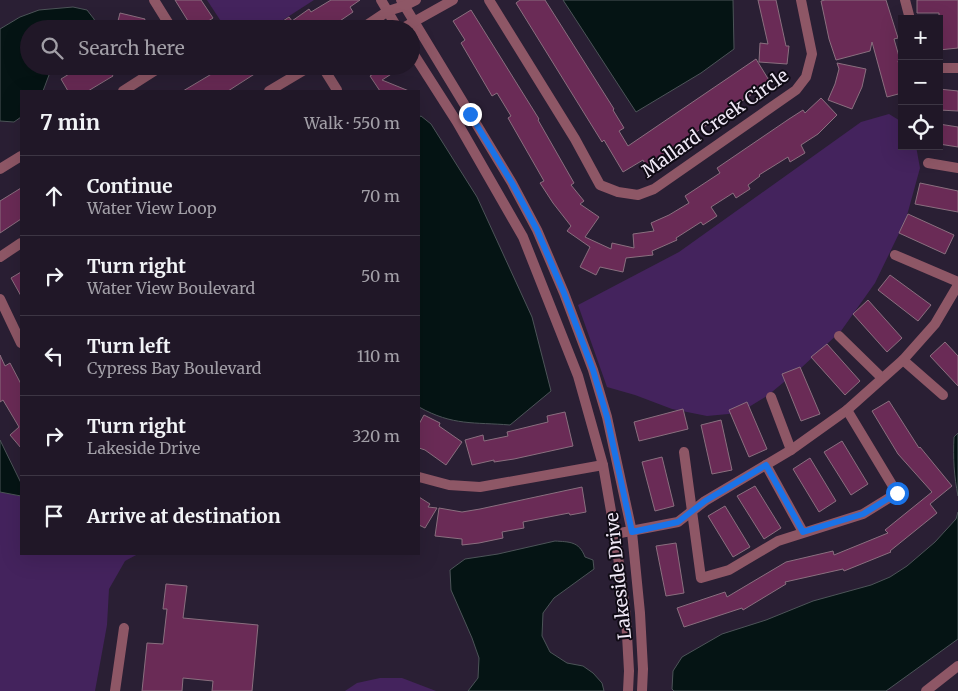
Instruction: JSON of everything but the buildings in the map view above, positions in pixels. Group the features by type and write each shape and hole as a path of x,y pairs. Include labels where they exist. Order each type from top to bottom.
{"street":[{"path":"154,0 166,20"},
{"path":"382,0 394,20"},
{"path":"374,20 403,3 416,0"},
{"path":"417,20 453,0"},
{"name":"Mallard Creek Circle","path":"489,0 575,139 600,184 618,192 638,195 654,189 796,90 806,77 812,54 801,0"},
{"path":"905,0 909,15"},
{"name":"Lakeside Drive","path":"403,3 412,20"},
{"name":"Lakeside Drive","path":"420,33 512,183 537,230 593,370 607,417 632,532 643,669 642,691"},
{"name":"Lakeside Drive","path":"420,64 458,122 523,237 578,376 603,465 615,534 626,617 629,671 628,691"},
{"path":"943,68 958,68"},
{"path":"125,90 148,75"},
{"path":"271,90 296,75"},
{"path":"328,75 337,90"},
{"path":"0,169 20,157"},
{"path":"928,163 958,168"},
{"path":"0,257 20,244"},
{"path":"615,534 678,522 705,501 791,450 847,410 903,360 936,324 958,283 895,255"},
{"path":"0,299 20,340"},
{"path":"839,336 882,378"},
{"path":"903,360 943,395"},
{"path":"771,397 791,450"},
{"path":"684,452 701,578 729,570 778,541 863,514 897,493 847,410"},
{"path":"420,477 449,486 480,487 603,465"},
{"path":"766,465 803,532"},
{"path":"116,691 124,628"},
{"path":"926,691 958,666"}],"shaded area":[{"path":"207,0 314,0 283,20 220,20"},
{"path":"563,0 733,0 734,49 701,73 636,112"},
{"path":"73,7 87,10 94,20 20,20 20,75 49,75 43,90 20,90 20,118 14,122 0,121 0,29 20,17 39,10"},
{"path":"889,114 898,120 898,150 917,150 920,168 906,219 875,283 841,331 767,396 739,413 707,416 672,409 607,387 578,305 679,252 861,122"},
{"path":"420,116 431,124 477,197 532,317 551,391 510,425 453,420 420,408"},
{"path":"958,433 958,496 955,474 954,437"},
{"path":"0,440 20,481 20,496 0,492"},
{"path":"0,492 20,496 20,555 136,555 125,561 109,589 107,625 95,691 0,691"},
{"path":"958,512 958,639 886,691 674,691 672,689 673,671 682,657 722,634 766,620 813,601 871,585 890,577 907,566 935,542 956,519"},
{"path":"555,541 569,542 577,545 585,557 593,560 594,569 554,598 543,613 542,636 550,652 567,663 583,666 593,673 602,683 604,691 468,691 478,678 479,658 451,590 450,570 465,559 498,554"},
{"path":"380,678 402,678 436,691 345,691 357,683"}],"route":[{"path":"470,114 512,183 537,230 564,293 593,370 607,417 632,532 678,522 705,501 766,465 803,532 863,514 897,493"}]}
